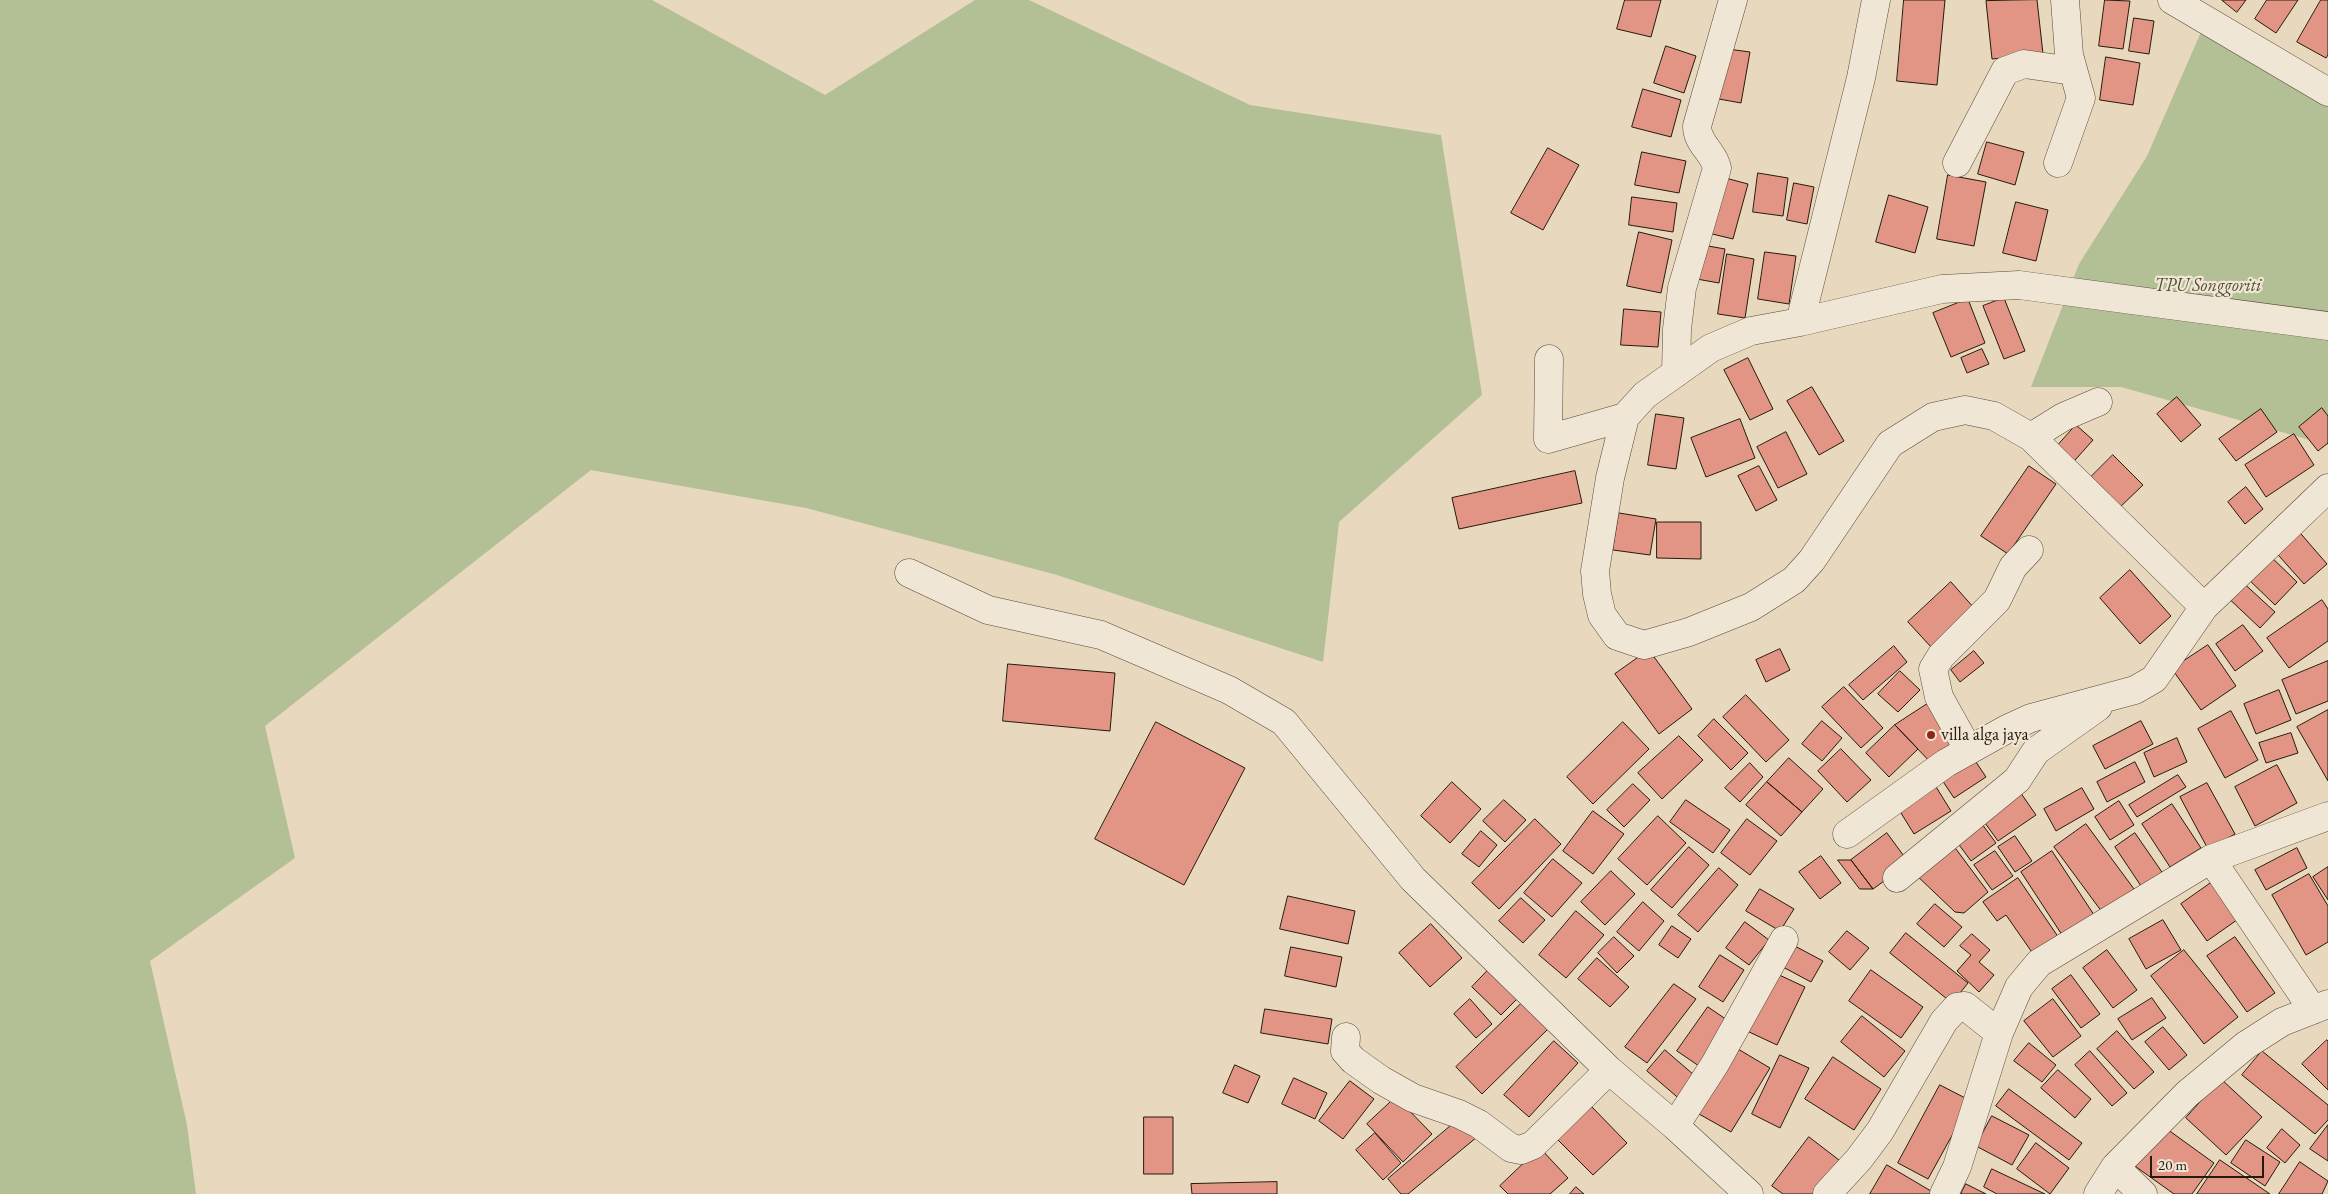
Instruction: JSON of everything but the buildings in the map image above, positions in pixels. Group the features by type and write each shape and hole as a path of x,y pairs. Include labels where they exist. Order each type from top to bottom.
{"street":[{"path":"1676,373 1677,329 1682,288 1717,168 1716,161 1700,142 1697,126 1733,0"},
{"path":"1800,322 1861,78 1876,0"},
{"path":"2058,163 2082,98 2069,55 2065,0"},
{"path":"2172,0 2328,92"},
{"path":"1957,163 2005,71 2024,64 2073,71"},
{"path":"2204,607 2031,438 1994,416 1965,410 1933,417 1890,444 1812,560 1794,580 1751,607 1689,632 1644,645 1617,636 1602,615 1597,594 1595,571 1610,478 1625,417 1645,395 1711,348 1751,331 1800,322 1942,289 2019,285 2328,326"},
{"path":"1549,360 1548,439 1625,417"},
{"path":"2031,438 2063,417 2098,402"},
{"path":"1848,834 1924,778 1968,750 2031,718 2135,690 2154,679 2204,607 2328,488"},
{"path":"1968,750 1939,697 1933,669 1941,656 1997,600 2013,567 2029,550"},
{"path":"909,573 988,610 1101,635 1229,690 1284,722 1413,879 1609,1070 1675,1126 1749,1194"},
{"path":"1897,878 2018,780 2036,751 2112,697"},
{"path":"1944,1194 1957,1167 1999,1033 2019,987 2040,963 2211,859 2328,816"},
{"path":"2098,1194 2115,1167 2188,1094 2246,1044 2282,1022 2320,1007 2211,859"},
{"path":"1675,1126 1715,1064 1784,940"},
{"path":"1828,1194 1859,1159 1880,1131 1944,1021 1957,1007 1965,1006 1999,1033"},
{"path":"1346,1037 1345,1052 1352,1060 1381,1080 1420,1101 1459,1114 1479,1124 1511,1148 1521,1150 1533,1145 1609,1070"},
{"path":"2115,1167 2142,1194"}],"green space":[{"path":"0,0 652,0 825,95 975,0 1029,0 1250,105 1441,135 1482,395 1339,522 1323,662 1057,575 806,508 591,470 265,726 295,858 150,961 187,1125 196,1194 0,1194"},
{"name":"TPU Songgoriti","path":"2201,32 2328,102 2328,445 2121,387 2031,387 2079,264 2147,156"}],"place":[{"name":"villa alga jaya","path":"1931,735"}]}
